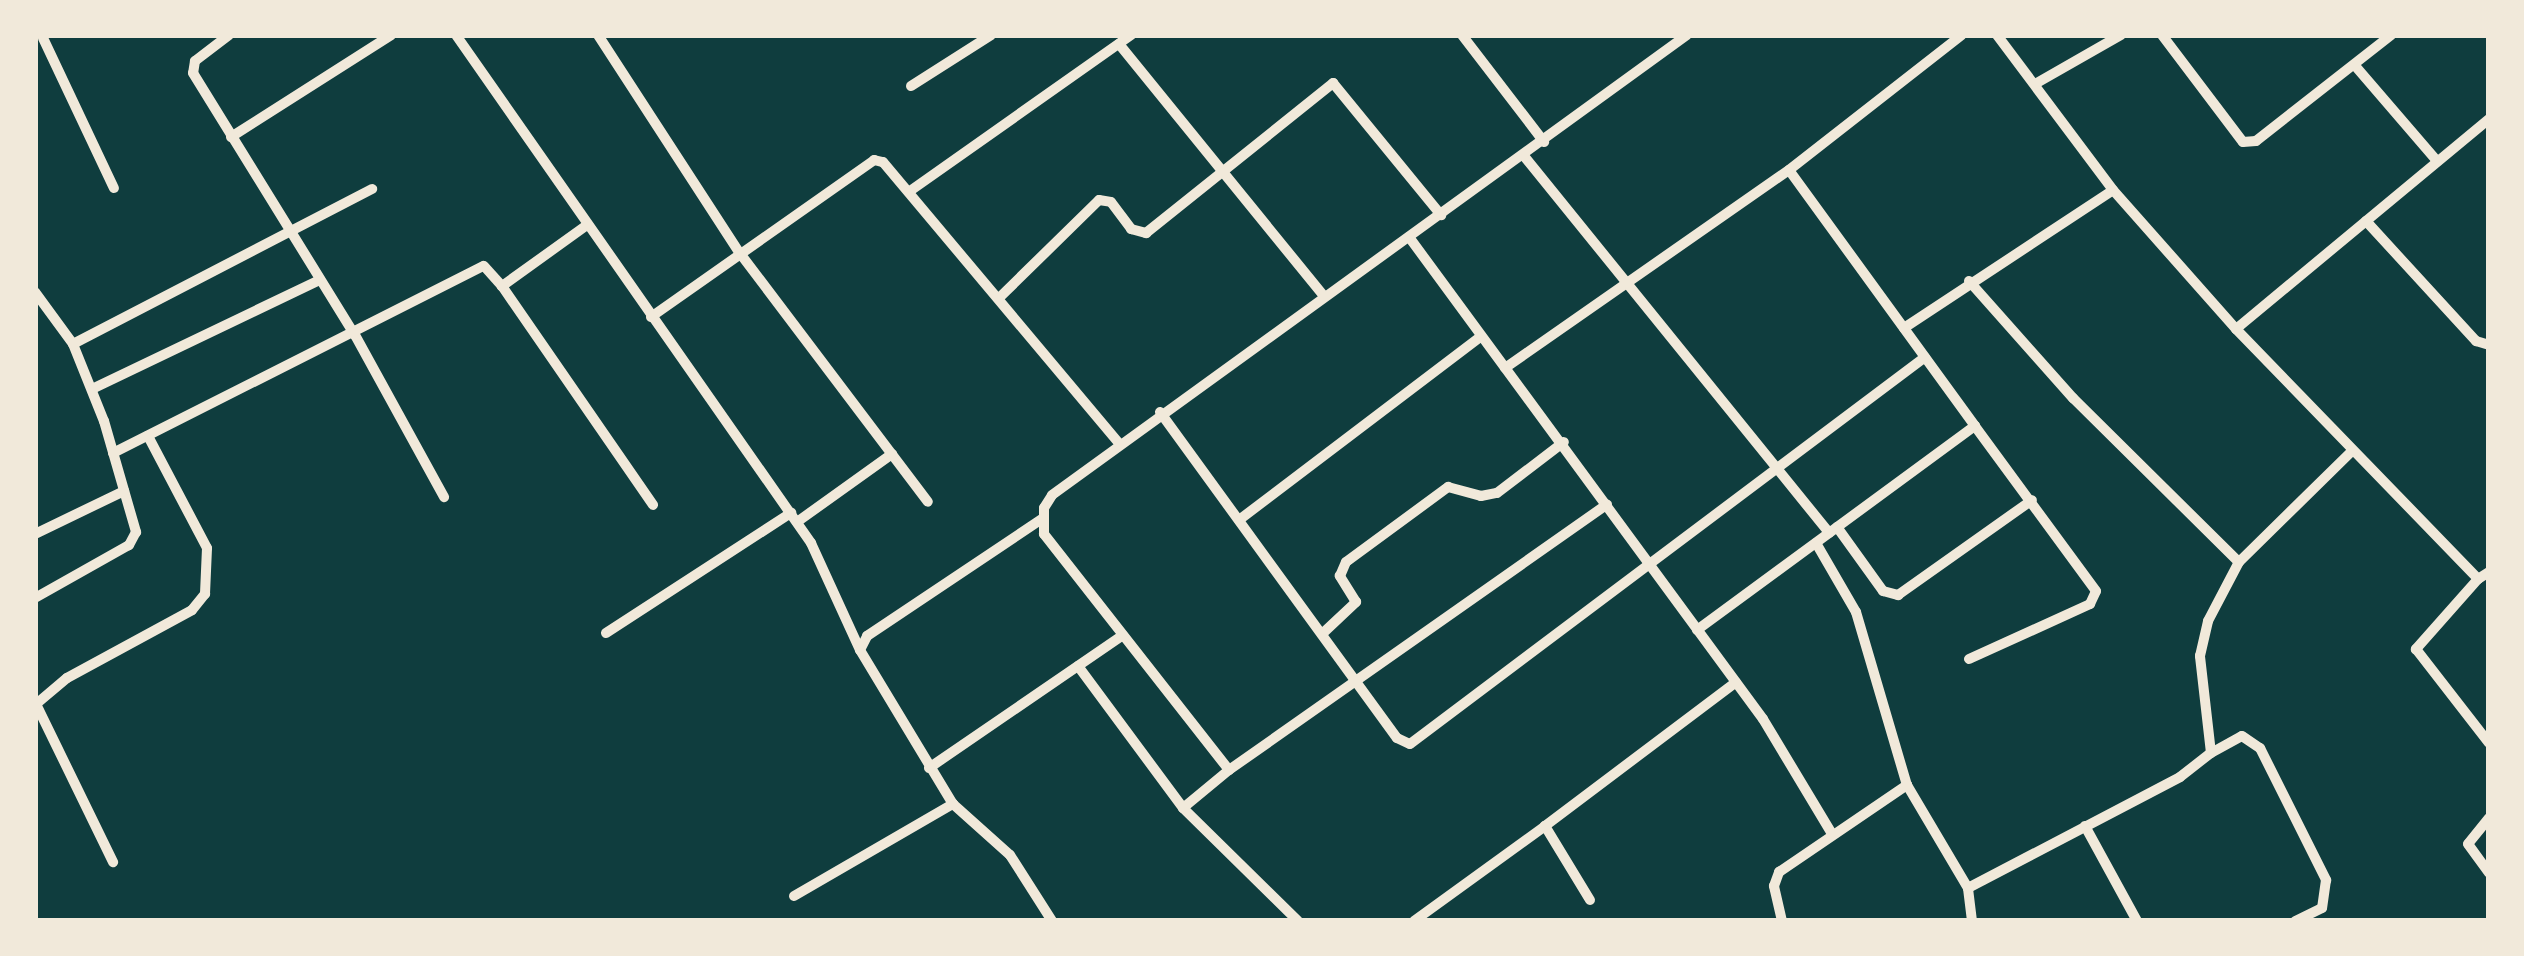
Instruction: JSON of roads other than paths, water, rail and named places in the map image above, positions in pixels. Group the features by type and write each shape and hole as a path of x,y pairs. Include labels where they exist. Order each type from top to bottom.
{"street":[{"path":"230,35 194,61 194,73 355,336 444,497"},
{"path":"231,138 391,35"},
{"path":"456,35 794,518 860,650 953,804 1010,854 1052,921"},
{"path":"598,35 739,252 928,502"},
{"path":"911,86 991,35"},
{"path":"910,191 1131,35"},
{"path":"1462,35 1544,142"},
{"path":"1229,770 1044,534 1042,519 1052,494 1118,442 1544,142 1687,35"},
{"path":"1505,368 1788,170 1962,35"},
{"path":"1998,35 2113,190 2351,452 2478,579"},
{"path":"2035,84 2121,35"},
{"path":"2162,35 2243,142 2256,141 2356,68 2391,35"},
{"path":"43,38 114,188"},
{"path":"1118,44 1324,296"},
{"path":"2356,68 2437,160"},
{"path":"999,298 1100,200 1110,202 1131,229 1146,233 1332,83 1440,214"},
{"path":"2236,329 2489,119"},
{"path":"1524,156 1774,466 1883,591 1898,595 2032,500"},
{"path":"651,317 874,160 892,168 1118,442"},
{"path":"1788,170 2094,582 2092,600 1969,659"},
{"path":"73,344 372,189"},
{"path":"1904,328 1969,281 2113,190"},
{"path":"2366,220 2476,341 2489,345"},
{"path":"502,286 588,225"},
{"path":"1408,237 1564,442 1736,682 1832,834"},
{"path":"114,453 355,336 484,266 502,286 653,505"},
{"path":"92,389 320,280"},
{"path":"1969,281 2073,398 2239,562"},
{"path":"35,292 73,344 92,389 114,453 134,539 35,598"},
{"path":"1239,520 1482,336"},
{"path":"1160,412 1397,738 1410,744 1774,466 1925,357"},
{"path":"1697,630 1976,426"},
{"path":"113,862 35,705 68,678 192,610 205,594 207,548 148,436"},
{"path":"1322,634 1356,602 1340,576 1346,562 1448,488 1481,496 1497,493 1564,442"},
{"path":"2211,754 2200,656 2208,622 2239,562 2351,452"},
{"path":"606,633 892,454"},
{"path":"35,534 124,491"},
{"path":"1182,808 1229,770 1607,504"},
{"path":"860,650 867,636 1042,519"},
{"path":"1816,543 1856,612 1908,784 1968,888 1972,921"},
{"path":"2489,572 2478,579 2416,649 2489,743"},
{"path":"929,768 1123,635"},
{"path":"1078,666 1182,808 1298,921"},
{"path":"1414,921 1736,682"},
{"path":"1968,888 2086,826 2242,736 2260,748 2326,880 2322,908 2295,921"},
{"path":"1782,921 1774,886 1779,872 1908,784"},
{"path":"794,896 953,804"},
{"path":"2489,818 2468,844 2489,873"},
{"path":"1545,826 1590,900"},
{"path":"2086,826 2137,921"}]}
